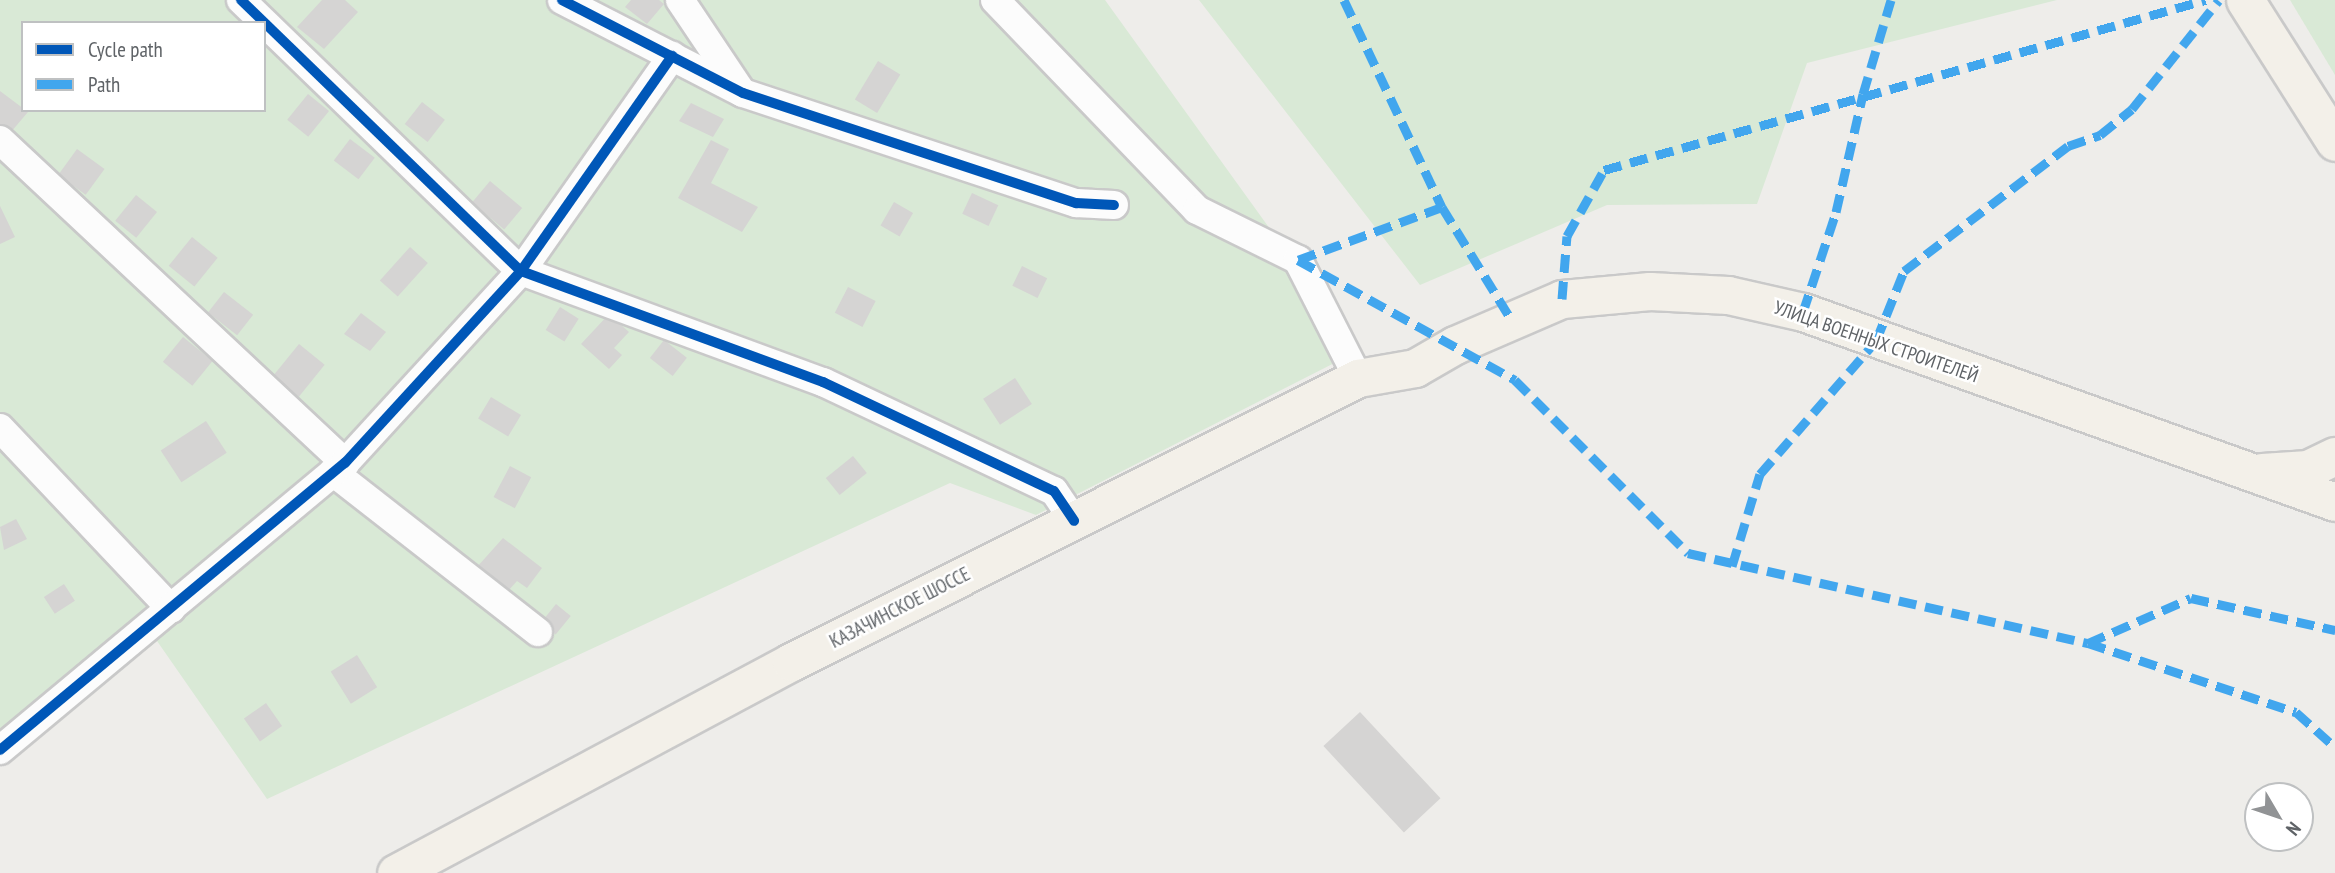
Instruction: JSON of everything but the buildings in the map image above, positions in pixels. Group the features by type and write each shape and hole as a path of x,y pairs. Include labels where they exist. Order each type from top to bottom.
{"main road":[{"path":"2245,0 2335,142"},
{"name":"УЛИЦА ВОЕННЫХ СТРОИТЕЛЕЙ","path":"1415,368 1455,345 1562,299 1650,291 1728,295 1803,313 2335,502"},
{"name":"КАЗАЧИНСКОЕ ШОССЕ","path":"396,873 791,663 1358,378 1415,368"},
{"path":"2251,472 2308,468 2335,456"}],"street":[{"path":"241,0 263,21"},
{"path":"562,0 743,93 1076,203 1114,205"},
{"path":"681,0 743,93"},
{"path":"995,0 1197,210 1298,260 1358,378"},
{"path":"266,24 521,271 823,382 1054,491 1074,521"},
{"path":"0,750 339,468 521,271 672,56"},
{"path":"0,140 339,468 538,632"},
{"path":"0,428 171,609"}],"green space":[{"path":"0,0 1105,0 1358,351 1036,515 950,483 267,799 157,641 0,765"},
{"path":"1199,0 2057,0 1807,63 1757,204 1607,205 1420,285"},
{"path":"2290,0 2335,0 2335,75"}],"marked path":[{"path":"1344,0 1442,207 1511,319"},
{"path":"1803,312 1836,212 1863,94 1891,0"},
{"path":"1562,299 1567,236 1604,170 2205,0"},
{"path":"1732,566 1760,474 1876,341 1904,271 2068,146 2100,135 2132,109 2219,0"},
{"path":"1442,207 1298,260 1515,380 1688,553 2088,643 2296,712 2335,747"},
{"path":"2088,643 2191,598 2335,630"}],"cycle path":[{"path":"241,0 263,21"},
{"path":"562,0 743,93 1076,203 1114,205"},
{"path":"266,24 521,271 823,382 1054,491 1074,521"},
{"path":"0,750 345,463 521,271 672,56"}]}
